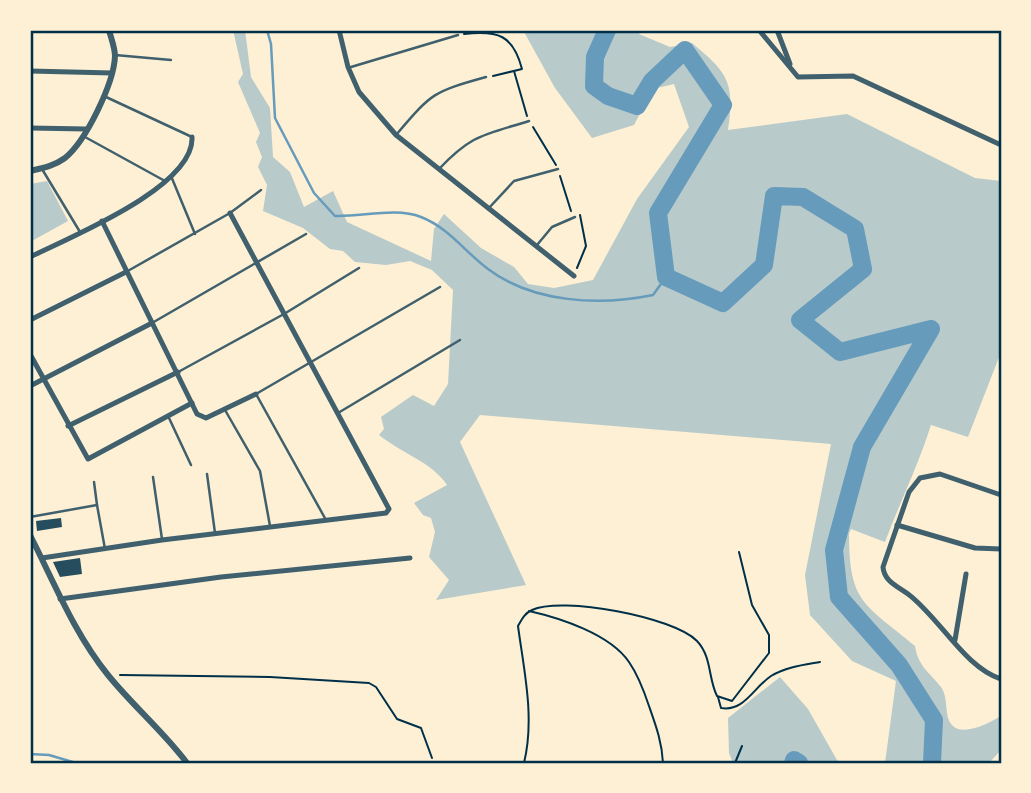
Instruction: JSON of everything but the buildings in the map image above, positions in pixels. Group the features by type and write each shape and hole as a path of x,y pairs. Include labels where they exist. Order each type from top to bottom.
{"street":[{"path":"30,171 42,169 66,157 84,132 104,96 116,55 109,30"},
{"path":"339,30 348,67 368,104 396,135 487,210 574,276"},
{"path":"759,30 798,77 853,76 1001,145"},
{"path":"777,30 792,70"},
{"path":"30,71 111,73"},
{"path":"30,128 84,132"},
{"path":"30,257 141,201 171,175 191,151 192,137"},
{"path":"42,558 215,533 386,513 388,509 230,213"},
{"path":"103,221 126,272 201,417 256,394"},
{"path":"30,320 126,272"},
{"path":"30,386 152,323"},
{"path":"30,354 41,379 88,459 192,403"},
{"path":"68,426 178,372"},
{"path":"1001,495 940,474 927,475 914,483 884,558 883,573 931,613 971,660 990,675 1001,679"},
{"path":"897,525 975,548 1001,549"},
{"path":"30,534 60,599 108,675 159,728 187,763"},
{"path":"60,599 221,576 410,558"},
{"path":"955,641 966,574"}],"lane":[{"path":"348,67 458,35"},
{"path":"116,55 171,60"},
{"path":"396,135 430,96 442,89 486,77"},
{"path":"104,96 192,137"},
{"path":"437,170 462,145 474,138 529,121"},
{"path":"84,132 165,181"},
{"path":"42,169 80,232"},
{"path":"487,210 514,181 558,169"},
{"path":"171,175 195,234"},
{"path":"126,272 230,213 261,190"},
{"path":"535,247 552,228 575,217"},
{"path":"152,323 195,301 306,234"},
{"path":"178,372 284,314 359,268"},
{"path":"326,520 256,394 440,287"},
{"path":"338,413 460,340"},
{"path":"225,409 260,471 270,526"},
{"path":"167,415 191,465"},
{"path":"207,474 215,533"},
{"path":"153,477 162,540"},
{"path":"94,482 105,549"},
{"path":"30,517 97,505"}],"path":[{"path":"458,35 493,33 506,38 517,51 522,69 486,77"},
{"path":"717,696 732,701 769,653 771,643 752,604 739,552"},
{"path":"524,763 530,741 529,708 518,626 527,611 540,607 613,609 678,629 695,639 705,650 721,708 731,710 743,703 770,677 793,666 820,662"},
{"path":"527,611 571,623 597,635 627,659 642,687 662,740 663,763"},
{"path":"108,675 270,677 369,683 376,687 397,719 421,728 432,758"},
{"path":"735,763 742,746"}],"shaded area":[{"path":"233,30 245,30 251,77 270,108 273,157 290,172 304,207 333,191 347,222 431,261 434,229 444,214 481,248 514,267 528,284 554,288 593,280 637,199 689,127 674,84 653,89 634,125 592,138 555,88 523,30 641,30 639,34 670,47 692,43 714,62 726,80 730,100 728,130 847,114 975,178 1001,181 1001,352 968,437 931,425 885,542 851,529 849,534 852,575 863,600 872,611 915,646 921,664 943,690 947,713 955,728 962,730 979,727 1001,716 1001,750 989,763 885,763 896,681 852,661 810,615 805,575 831,444 480,415 460,442 526,585 436,600 449,580 429,557 435,532 431,518 423,515 414,503 447,485 425,464 379,435 384,429 381,417 413,395 434,406 448,384 453,290 432,270 410,261 386,265 355,262 343,251 330,249 303,228 263,211 267,185 258,167 262,157 256,142 260,133 238,82 243,74"},
{"path":"47,181 68,221 30,242 30,184"},
{"path":"780,677 808,709 837,760 842,763 733,763 729,753 728,718"}],"waterway":[{"path":"267,30 271,44 275,118 314,193 335,216 401,213 421,217 440,227 488,269 525,289 546,295 589,301 633,298 653,295 666,277"},
{"path":"607,30 595,57 594,86 608,96 637,106 652,81 685,50 723,105 658,213 666,277 723,303 764,265 774,196 803,197 855,229 863,269 800,320 840,352 931,329 862,447 834,550 839,597 899,665 934,720 932,763"},
{"path":"30,754 49,755 76,763"},
{"path":"793,763 794,760 799,763"}]}
